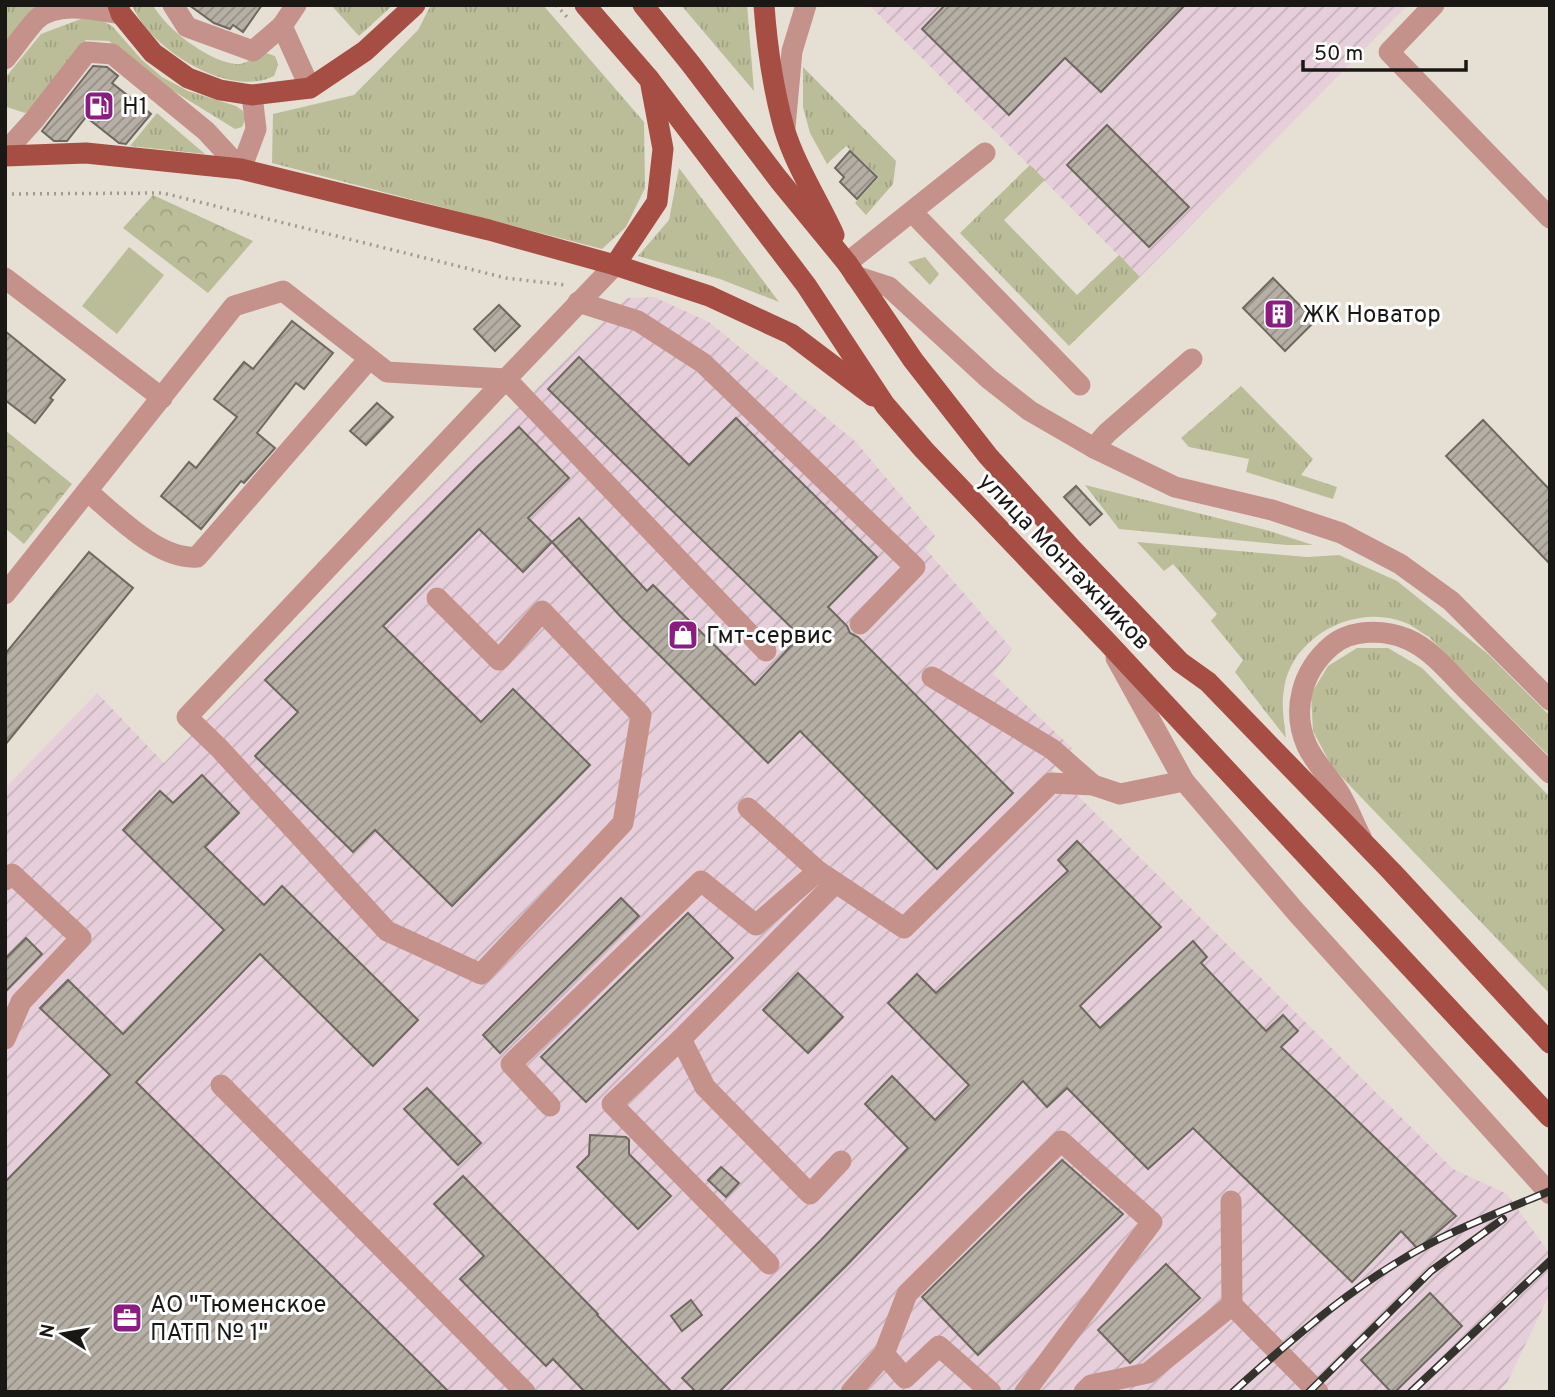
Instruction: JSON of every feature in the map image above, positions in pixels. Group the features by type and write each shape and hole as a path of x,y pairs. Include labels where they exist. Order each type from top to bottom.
{"main road":[{"path":"120,10 153,53 188,78 220,90 252,95 310,88 365,51 415,5"},
{"name":"улица Монтажников","path":"585,5 650,80 806,285 885,405 924,450 1109,644 1550,1117"},
{"name":"улица Монтажников","path":"643,5 851,270 913,360 988,456 1180,662 1208,682 1392,872 1550,1043"},
{"path":"764,5 768,54 785,129 851,270"},
{"path":"615,265 657,202 663,149 650,80"},
{"path":"9,146 241,169 489,230 615,265 709,296 792,334 885,405"}],"street":[{"path":"173,5 187,27 253,51 282,26 296,5"},
{"path":"785,129 792,51 806,5"},
{"path":"1434,5 1389,52 1550,218"},
{"path":"5,59 38,18 61,9 120,10"},
{"path":"282,26 310,88"},
{"path":"9,146 34,120 87,52 112,54 206,131 241,169 256,129 252,95"},
{"path":"985,153 912,212 851,270 889,287 989,379 1030,411 1094,448 1175,487 1272,510 1341,533 1401,564 1451,601 1550,700"},
{"path":"912,212 1080,385"},
{"path":"437,598 499,660 542,611 641,715 623,823 481,974 387,931 220,749 187,718 615,265"},
{"path":"5,278 162,398"},
{"path":"5,594 234,306 284,291 387,372 506,379 766,651"},
{"path":"584,295 638,321 702,363 915,567 860,624"},
{"path":"87,491 160,549 187,558 197,557 369,359"},
{"path":"1094,448 1107,433 1192,359"},
{"path":"1366,845 1339,793 1308,748 1300,726 1299,706 1305,678 1321,655 1338,640 1364,633 1383,632 1416,644 1433,655 1550,773"},
{"path":"1109,644 1184,781 1296,912 1550,1194"},
{"path":"932,677 1052,749 1093,785"},
{"path":"748,808 826,877 904,928 1051,783 1093,785 1120,794 1184,781"},
{"path":"5,880 12,874 81,938 21,1002 5,1039"},
{"path":"769,1264 612,1104 681,1039 826,877"},
{"path":"550,1106 511,1064 701,881 756,925 826,877"},
{"path":"681,1039 705,1087 810,1194 841,1161"},
{"path":"221,1085 525,1392"},
{"path":"851,1392 884,1354 907,1294 1061,1141 1152,1222 1025,1392"},
{"path":"1230,1201 1232,1305 1318,1392"},
{"path":"1084,1392 1091,1385 1148,1373 1232,1305"},
{"path":"884,1354 905,1378 939,1346 991,1392"}],"path":[{"path":"5,194 163,193 584,295"}],"shaded area":[{"path":"869,5 1408,5 1140,277"},
{"path":"654,297 709,322 856,442 935,536 925,548 1012,649 993,674 1072,748 1052,770 1453,1169 1507,1194 1550,1254 1550,1293 1507,1383 1498,1392 5,1392 5,788 97,693 164,763 627,298"}],"green space":[{"path":"5,5 44,5 5,48"},
{"path":"132,5 153,5 177,33 201,51 225,62 240,64 266,53 275,56 278,65 274,76 256,81 235,81 193,66 155,38 141,22"},
{"path":"331,5 393,5 359,36"},
{"path":"431,5 543,5 644,122 645,188 626,227 602,249 272,163 273,114 354,95 418,30"},
{"path":"681,5 747,5 754,91"},
{"path":"86,17 112,26 142,60 162,77 188,91 236,106 243,111 245,120 242,127 235,129 167,87 109,41 86,40 34,108 25,113 7,107 5,78 41,34"},
{"path":"803,67 896,161 893,184 866,215 855,203 879,177 846,146 827,164 810,133 803,107"},
{"path":"157,113 205,154 130,146"},
{"path":"1030,165 1045,180 1004,220 1077,295 1119,255 1140,277 1069,346 960,233"},
{"path":"679,168 779,302 720,279 638,256 669,220"},
{"path":"153,195 253,241 208,293 123,228"},
{"path":"129,247 164,275 117,334 82,306"},
{"path":"925,257 939,274 930,285 908,262"},
{"path":"1241,386 1313,459 1301,475 1337,487 1333,499 1246,472 1249,459 1189,447 1181,438"},
{"path":"5,430 72,484 24,544 5,528"},
{"path":"1085,485 1266,530 1313,545 1287,545 1119,529"},
{"path":"1137,542 1307,557 1339,555 1397,581 1488,654 1550,716 1550,757 1429,637 1409,624 1387,618 1367,617 1329,628 1299,653 1289,670 1284,689 1286,738 1235,672 1243,660 1211,621 1217,614 1173,564 1164,571"},
{"path":"1357,648 1388,648 1422,668 1550,797 1550,994 1332,767 1313,731 1311,694 1328,666"}],"building":[{"path":"189,5 262,5 243,32 233,25 230,29 214,23"},
{"path":"945,5 1185,5 1101,92 1065,58 1009,115 922,29"},
{"name":"Н1","path":"93,66 107,67 118,76 112,83 151,114 126,144 119,143 86,117 67,141 54,141 42,131"},
{"path":"1107,125 1189,207 1149,247 1067,165"},
{"path":"850,151 877,177 857,199 840,182 844,177 835,168"},
{"name":"ЖК Новатор","path":"1273,278 1315,321 1285,351 1243,308"},
{"path":"499,305 520,326 495,351 474,329"},
{"path":"292,321 333,353 304,389 296,383 257,433 275,448 244,483 241,481 201,529 161,496 189,462 196,468 237,417 214,399 244,362 253,369"},
{"path":"5,331 65,380 35,423 5,400"},
{"path":"579,357 689,465 736,418 877,557 828,607 847,626 850,633 858,637 1013,793 937,869 800,731 768,763 621,617 552,542 579,518 647,591 653,585 755,685 800,636 548,389"},
{"path":"377,403 393,417 366,445 350,431"},
{"path":"1483,420 1550,490 1550,564 1446,456"},
{"path":"519,427 569,478 528,518 552,542 523,572 479,529 383,626 481,722 513,689 590,765 452,906 375,830 353,852 255,756 298,712 265,680"},
{"path":"1076,486 1102,514 1090,525 1064,497"},
{"path":"89,552 133,588 5,745 5,654"},
{"path":"202,775 239,813 205,847 264,905 282,886 418,1020 373,1066 260,954 136,1082 449,1392 5,1392 5,1182 110,1075 40,1008 68,980 123,1034 224,930 123,830 160,791 173,803"},
{"path":"1077,841 1161,927 1080,1006 1100,1028 1193,941 1207,957 1201,963 1266,1031 1283,1015 1298,1031 1281,1047 1456,1216 1418,1249 1401,1231 1352,1282 1193,1128 1148,1169 1067,1088 1047,1107 1023,1081 846,1266 719,1392 696,1392 682,1378 821,1240 908,1148 865,1104 892,1076 935,1120 969,1085 888,1003 917,974 936,993 1068,871 1058,860"},
{"path":"621,898 639,916 500,1053 483,1035"},
{"path":"688,913 733,958 586,1102 541,1057"},
{"path":"26,938 42,954 5,992 5,959"},
{"path":"798,973 843,1017 808,1053 763,1010"},
{"path":"427,1088 481,1143 458,1165 404,1109"},
{"path":"590,1135 626,1137 629,1140 629,1154 671,1196 638,1229 577,1167 589,1155"},
{"path":"1062,1160 1123,1214 978,1355 922,1297"},
{"path":"721,1167 739,1183 726,1197 708,1180"},
{"path":"463,1176 672,1392 585,1392 553,1359 546,1366 460,1279 484,1256 434,1204"},
{"path":"1166,1264 1200,1298 1130,1363 1098,1330"},
{"path":"1430,1293 1462,1326 1395,1392 1391,1392 1361,1360"},
{"path":"691,1300 702,1315 682,1331 671,1316"}],"railway":[{"path":"1233,1392 1306,1328 1385,1270 1441,1238 1550,1191"},
{"path":"1309,1392 1431,1271 1503,1219"},
{"path":"1411,1392 1550,1261"}],"place":[{"name":"Н1","path":"99,106"},
{"name":"ЖК Новатор","path":"1279,314"},
{"name":"Гмт-сервис","path":"683,635"},
{"name":"АО \"Тюменское ПАТП № 1\"","path":"127,1318"}]}
